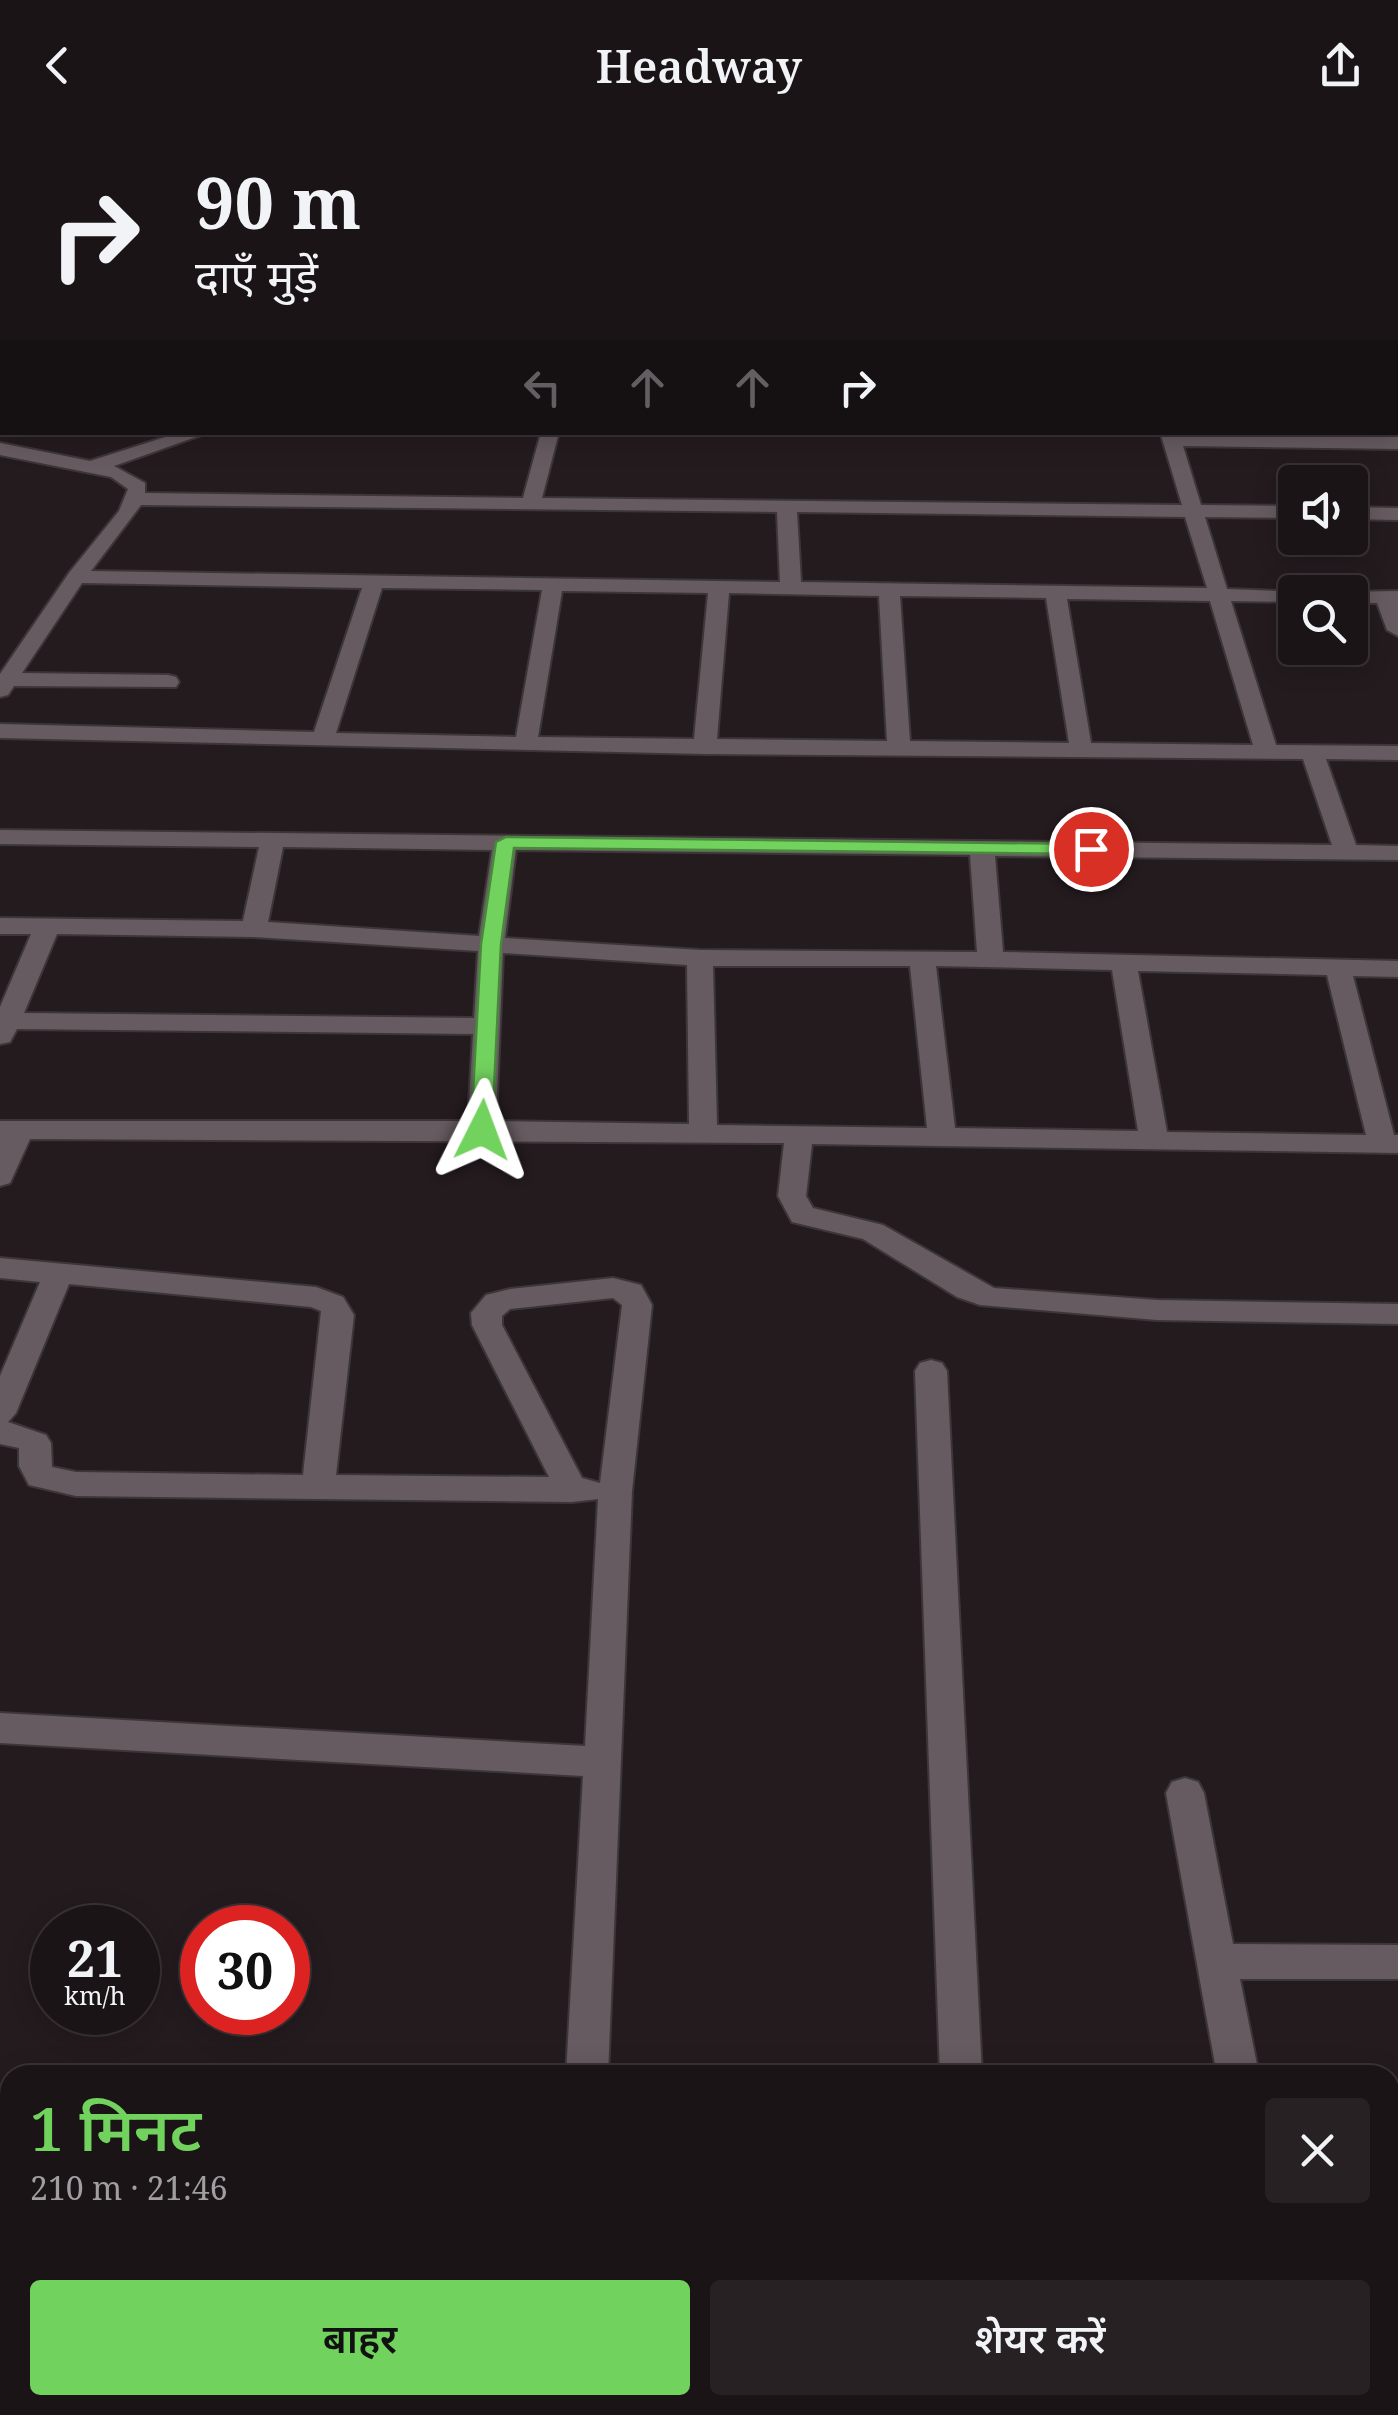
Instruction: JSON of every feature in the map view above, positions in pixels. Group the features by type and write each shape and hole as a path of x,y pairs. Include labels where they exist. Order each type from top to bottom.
{"street":[{"path":"155,435 169,442"},
{"path":"91,467 191,435"},
{"path":"531,504 549,435"},
{"path":"1267,752 1170,436 1323,438 1398,444"},
{"path":"0,449 91,467 130,478 138,486 136,499 76,577 4,684"},
{"path":"136,499 1278,512"},
{"path":"787,507 791,588"},
{"path":"1368,513 1398,514"},
{"path":"76,577 1278,596"},
{"path":"323,738 374,582"},
{"path":"526,744 553,585"},
{"path":"704,747 719,588"},
{"path":"888,590 899,746"},
{"path":"1056,593 1081,748"},
{"path":"1391,597 1398,630"},
{"path":"0,656 27,649"},
{"path":"4,684 168,682"},
{"path":"0,731 704,747 1398,753"},
{"path":"1312,753 1346,852"},
{"path":"0,837 1398,853"},
{"path":"254,928 273,840"},
{"path":"482,1130 491,944 506,842"},
{"path":"982,848 991,961"},
{"path":"0,926 254,928 700,958 922,958 1398,969"},
{"path":"47,926 4,1030 487,1026"},
{"path":"700,958 702,1133"},
{"path":"922,958 942,1137"},
{"path":"1124,965 1154,1140"},
{"path":"0,1177 10,1130 482,1130 1390,1144 1338,968"},
{"path":"799,1135 792,1196 802,1215 873,1232 936,1272 990,1298 1157,1310 1398,1314"},
{"path":"0,1268 316,1297 332,1304 340,1314 318,1486"},
{"path":"0,1413 59,1273"},
{"path":"572,1490 487,1325 486,1313 497,1302 613,1288 630,1292 637,1306 615,1490 587,2065"},
{"path":"931,1371 961,2065"},
{"path":"0,1432 23,1436 35,1444 35,1466 40,1478 54,1481 615,1490"},
{"path":"0,1728 602,1762"},
{"path":"1185,1793 1236,2065"},
{"path":"1217,1962 1398,1962"}],"route":[{"path":"482,1130 491,944 506,842 1091,849"}]}
